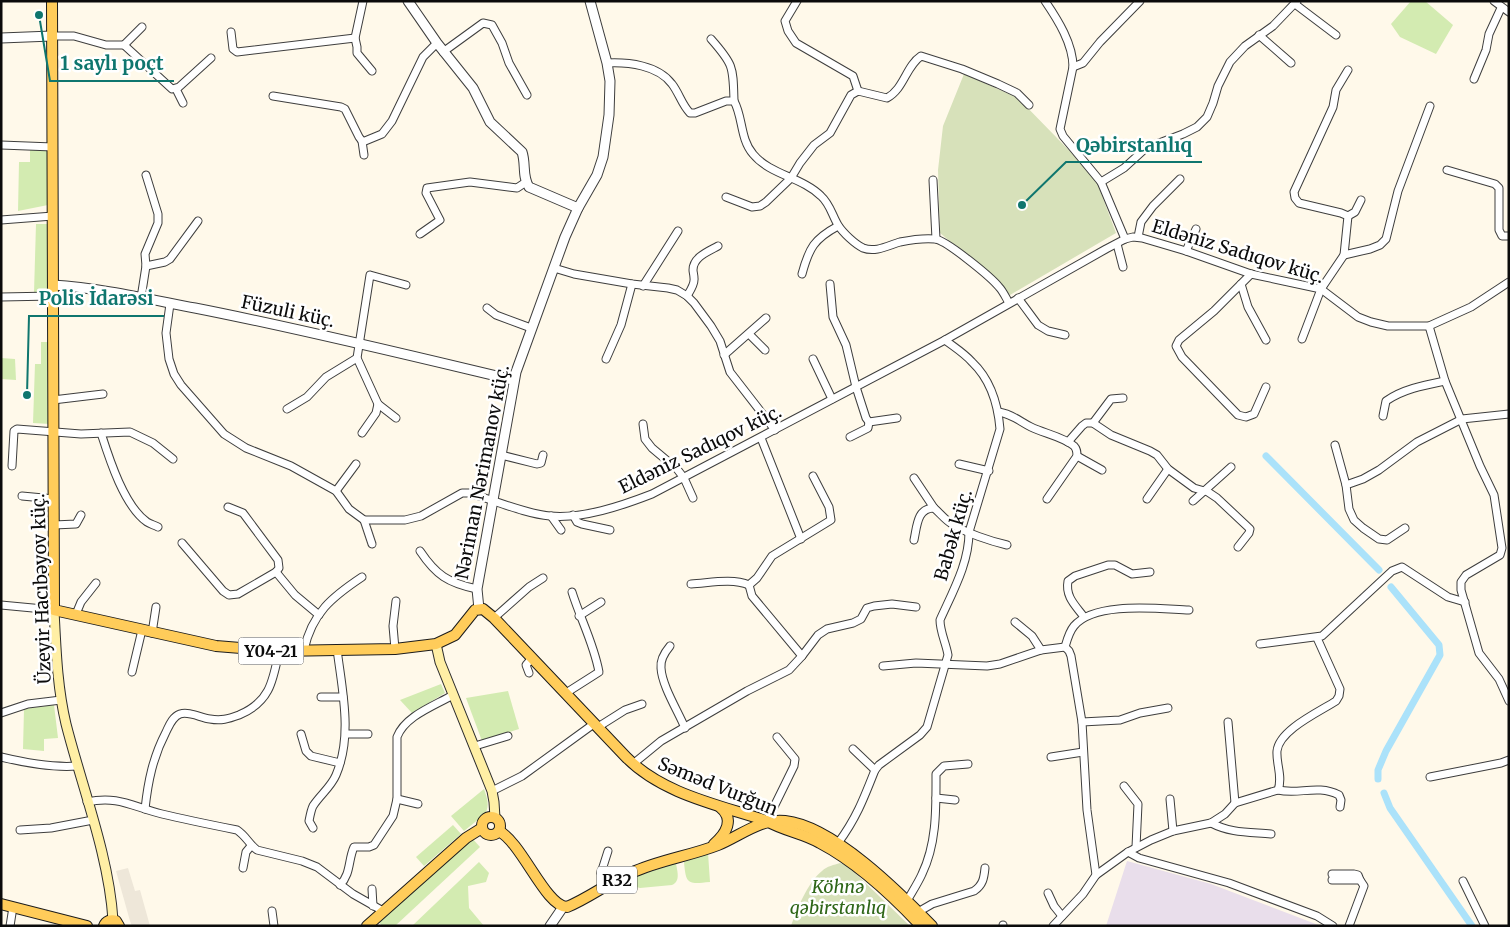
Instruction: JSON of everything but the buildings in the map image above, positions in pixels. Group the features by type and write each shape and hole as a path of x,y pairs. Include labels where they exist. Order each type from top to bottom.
{"main road":[{"name":"Üzeyir Hacıbəyov küç.","path":"52,1 54,610 58,676 77,766 108,881 112,924"},
{"name":"Y04-21","path":"54,610 230,649 279,651 395,648 436,644 455,635 476,610 479,609"},
{"name":"Səməd Vurğun","path":"479,609 484,609 494,618 633,764 651,778 678,791 767,821 780,829 818,842 840,854 903,907 921,926"},
{"path":"436,644 440,662 492,791 495,818"},
{"path":"708,848 722,836 728,826 727,815 717,805"},
{"path":"487,818 495,818 500,822 499,831 495,834 486,834 482,828 483,822 487,818"},
{"path":"767,821 794,823 822,834 838,843 853,854 932,926"},
{"name":"R32","path":"563,907 637,870 708,848 767,821"},
{"path":"369,925 466,838 482,828"},
{"path":"499,831 512,840 549,896 563,907"},
{"path":"1,904 87,926"}],"street":[{"path":"363,1 355,38 358,47 357,53 372,71"},
{"path":"408,1 437,44 473,88 490,122 522,152 526,182 533,190 578,208"},
{"name":"Nəriman Nərimanov küç.","path":"479,609 477,589 513,380 565,237 578,208 597,175 607,139 611,96 607,63 590,1"},
{"path":"797,1 785,22 788,31 796,42 852,76 858,91"},
{"path":"1045,1 1063,30 1073,58 1073,67 1060,129 1063,136 1101,182 1125,239"},
{"path":"1073,67 1083,62 1140,1"},
{"path":"1494,1 1501,8 1509,12"},
{"path":"1101,182 1124,168 1146,148 1197,127 1207,117 1218,86 1230,62 1245,46 1273,26 1296,2 1336,35"},
{"path":"1474,79 1486,50 1488,34 1501,8"},
{"path":"443,52 483,23 492,25 527,95"},
{"path":"124,45 142,27"},
{"path":"231,32 233,49 237,52 355,38"},
{"path":"1259,35 1291,63"},
{"path":"1,38 74,36 106,45 124,45 172,89 176,89 183,103"},
{"path":"711,39 731,64 734,101 745,139 753,154 770,168 811,187 822,196 831,209 838,226 864,248 877,249 902,242 936,239 977,267 998,286 1009,303"},
{"path":"362,141 382,134 387,129 423,57 437,44"},
{"path":"726,196 752,207 760,206 766,202 791,178 814,146 830,133 851,95 858,91 887,98 892,95 915,60 921,56 962,69 998,84 1017,93 1029,105"},
{"path":"176,89 211,58"},
{"path":"607,63 622,62 635,64 665,76 690,113 695,113 726,101 734,101"},
{"path":"1348,70 1336,90 1333,107 1294,192 1294,198 1298,203 1348,216"},
{"path":"273,96 345,109 362,141 364,156"},
{"path":"1344,255 1370,250 1380,245 1386,239 1398,191 1430,106"},
{"path":"1,145 53,147"},
{"path":"1447,170 1495,184 1499,188 1499,230 1502,236 1509,236"},
{"path":"141,298 146,266 145,254 158,224 158,214 146,175"},
{"path":"1138,237 1142,222 1154,206 1180,179"},
{"path":"933,180 936,239"},
{"path":"420,234 440,220 426,193 427,188 470,182 517,188 526,182"},
{"path":"1348,216 1355,212 1361,200"},
{"path":"1,220 53,216"},
{"path":"1302,339 1322,289 1344,255 1348,216"},
{"path":"146,266 170,259 198,221"},
{"path":"802,274 808,253 816,240 838,226"},
{"path":"1186,252 1196,229"},
{"path":"643,286 678,232"},
{"name":"Eldəniz Sadıqov küç.","path":"364,520 405,520 421,516 462,493 469,493 538,514 551,516 606,510 625,504 652,494 761,438 945,340 1125,239 1138,237 1251,274 1322,289 1358,317 1388,326 1429,326 1471,307 1509,282"},
{"path":"1117,244 1123,267"},
{"path":"687,296 694,283 693,264 703,254 718,246"},
{"path":"554,268 574,274 643,286 668,288 677,290 687,296 711,326 720,341 730,372 760,408 775,430"},
{"path":"1251,274 1214,311 1179,340 1176,346 1177,350 1238,415 1246,417 1254,414 1266,387"},
{"path":"396,418 378,404 357,358 370,275 406,285"},
{"path":"606,359 622,325 632,284"},
{"path":"830,284 833,317 846,345 856,387 869,422 868,428 850,437"},
{"path":"1240,284 1248,307 1266,340"},
{"name":"Füzuli küç.","path":"53,285 141,298 269,323 513,380"},
{"path":"1,297 53,296"},
{"path":"1018,298 1038,325 1048,331 1065,335"},
{"path":"170,304 166,333 171,366 181,385 212,422 224,434 246,448 291,466 336,491 349,509 364,520 372,544"},
{"path":"487,308 496,315 531,328"},
{"path":"724,355 766,318"},
{"path":"1429,326 1445,381 1494,495 1506,549 1500,555 1466,575 1461,582 1461,590 1479,653 1499,679 1509,701"},
{"path":"749,334 765,350"},
{"name":"Babək küç.","path":"875,770 920,735 927,727 948,655 940,620 965,562 969,546 969,532 1000,429 999,412 981,371 971,360 945,340"},
{"path":"287,409 307,397 326,377 357,358"},
{"path":"813,359 832,399"},
{"path":"1383,416 1386,401 1391,397 1420,386 1445,381"},
{"path":"54,400 103,394"},
{"path":"1093,423 1111,399 1123,398"},
{"path":"362,433 376,413 378,404"},
{"path":"999,412 1015,417 1029,426 1068,442 1075,447 1077,451 1076,456 1047,499"},
{"path":"1346,485 1363,479 1379,470 1417,442 1462,419 1509,414"},
{"path":"869,422 897,418"},
{"path":"1068,442 1082,426 1086,423 1093,423 1111,436 1150,450 1168,469 1194,488 1217,498 1250,529 1238,547"},
{"path":"643,424 645,439 684,478 693,498"},
{"path":"12,466 14,432 17,429 81,434 130,432 140,436 173,458"},
{"path":"101,433 111,466 132,505 147,522 158,527"},
{"path":"761,438 801,539"},
{"path":"1335,445 1346,485 1349,509 1354,520 1379,539 1387,540 1405,528"},
{"path":"501,454 537,464 541,462 543,455"},
{"path":"1076,456 1102,470"},
{"path":"336,491 356,464"},
{"path":"959,464 989,470"},
{"path":"1193,501 1231,467"},
{"path":"1147,499 1168,469"},
{"path":"749,584 757,578 772,556 830,520 829,507 813,476"},
{"path":"914,478 934,508 950,523 988,541 1007,545"},
{"path":"22,496 54,498"},
{"path":"182,543 229,596 238,594 276,572 279,568 278,560 250,521 243,513 228,507"},
{"path":"914,540 918,518 929,508 934,508"},
{"path":"54,525 76,524 81,515"},
{"path":"573,515 577,522 610,530"},
{"path":"551,516 561,530"},
{"path":"420,551 430,566 447,580 477,589"},
{"path":"1084,618 1068,597 1068,581 1075,576 1108,565 1115,565 1132,574 1150,572"},
{"path":"1260,644 1317,638 1328,632 1392,571 1402,567 1448,597 1465,602"},
{"path":"276,572 295,595 319,615"},
{"path":"304,650 308,634 319,615 336,595 362,577"},
{"path":"494,618 529,587 543,578"},
{"path":"76,614 96,582"},
{"path":"691,584 742,582 749,584"},
{"path":"749,584 752,596 802,656"},
{"path":"566,693 599,672 596,658 579,616 572,592"},
{"path":"395,648 396,600"},
{"path":"579,616 601,602"},
{"path":"633,764 661,741 747,690 789,670 818,635 827,629 853,623 861,619 867,608 874,606 892,604 916,607"},
{"path":"1,605 54,610"},
{"path":"152,632 156,607"},
{"path":"1064,647 1068,635 1074,626 1084,618 1096,613 1129,609 1189,610"},
{"path":"1014,622 1032,636 1041,650"},
{"path":"132,672 142,630"},
{"path":"1278,790 1280,784 1277,750 1281,739 1291,729 1336,701 1339,696 1340,689 1317,638"},
{"path":"670,646 664,653 661,668 665,684 685,728"},
{"path":"883,666 916,663 987,666 1000,664 1041,650 1064,647 1069,651 1082,722 1088,810 1096,875"},
{"path":"314,828 309,821 313,807 335,777 340,764 346,734 336,649"},
{"path":"145,809 152,766 157,750 172,720 180,714 188,714 207,719 227,720 252,709 266,694 272,683 279,651"},
{"path":"529,673 526,665 532,658"},
{"path":"340,886 346,879 349,871 353,849 357,846 369,847 374,845 393,816 397,799 397,738 400,728 453,695"},
{"path":"321,697 343,697"},
{"path":"1,713 28,704 62,700"},
{"path":"492,791 528,772 596,725 625,710 642,704"},
{"path":"1082,722 1120,720 1140,713 1168,708"},
{"path":"1228,722 1235,803"},
{"path":"301,734 306,751 311,756 340,764"},
{"path":"346,734 368,734"},
{"path":"474,746 508,736"},
{"path":"767,821 794,766 795,759 777,738"},
{"path":"838,843 852,825 875,770 853,749"},
{"path":"1051,756 1083,752"},
{"path":"1,757 61,767 77,766"},
{"path":"1430,777 1509,760"},
{"path":"906,901 922,874 932,849 935,831 936,774 944,766 968,764"},
{"path":"1124,786 1138,804 1136,847"},
{"path":"1053,926 1083,894 1096,875 1128,852 1172,831 1211,823 1225,814 1235,803 1270,794 1278,790 1291,792 1318,789 1339,795 1341,800 1340,807"},
{"path":"936,798 955,800"},
{"path":"87,802 112,799 145,809 238,830 245,836 251,846 257,850 302,861 317,867 340,886 383,911"},
{"path":"397,799 418,804"},
{"path":"1170,799 1172,831"},
{"path":"20,830 51,828 93,820"},
{"path":"1211,823 1224,830 1271,834"},
{"path":"243,868 246,852 251,846"},
{"path":"607,886 601,873 608,850"},
{"path":"1128,852 1139,858 1229,883 1316,916 1333,926"},
{"path":"918,912 932,904 974,891 983,882 985,868"},
{"path":"1332,877 1360,880 1364,886 1349,926"},
{"path":"1463,881 1485,926"},
{"path":"372,889 373,906"},
{"path":"1048,893 1054,906 1062,916"},
{"path":"10,926 13,907"},
{"path":"550,926 563,907"},
{"path":"272,911 274,926"}],"shaded area":[{"path":"1127,861 1211,884 1321,926 1106,926"},
{"path":"128,868 135,891 140,890 150,926 132,926 130,921 116,871"}],"green space":[{"path":"1411,1 1425,1 1453,25 1436,54 1400,37 1391,24"},
{"path":"964,74 1018,98 1095,177 1116,233 1010,295 996,280 940,233 938,170 943,126"},
{"path":"30,148 47,149 48,205 18,211 19,162 30,162"},
{"path":"36,224 49,224 49,293 34,293"},
{"path":"41,342 50,342 50,424 33,423 35,364 41,364"},
{"path":"1,358 15,359 16,380 1,379"},
{"path":"441,684 445,693 412,713 400,700"},
{"path":"508,691 519,729 482,741 466,698"},
{"path":"54,705 58,738 44,739 44,751 23,749 24,709"},
{"path":"484,789 488,805 487,811 464,831 451,816"},
{"path":"453,825 461,834 424,866 416,857"},
{"path":"471,837 480,847 395,926 382,926 379,922"},
{"path":"708,853 710,882 693,883 689,881 684,862"},
{"path":"479,862 489,873 486,882 468,886 469,908 484,926 412,926"},
{"path":"676,863 677,881 672,885 640,888 633,886 628,879"},
{"name":"Köhnə qəbirstanlıq","path":"840,863 848,866 910,926 791,926 812,882 824,869"}],"waterway":[{"path":"1266,456 1379,570"},
{"path":"1378,779 1378,770 1386,751 1440,655 1439,645 1391,587"},
{"path":"1384,793 1390,808 1472,926"}],"place":[{"name":"1 saylı poçt","path":"39,15"},
{"name":"Qəbirstanlıq","path":"1022,205"},
{"name":"Polis İdarəsi","path":"27,395"}]}
